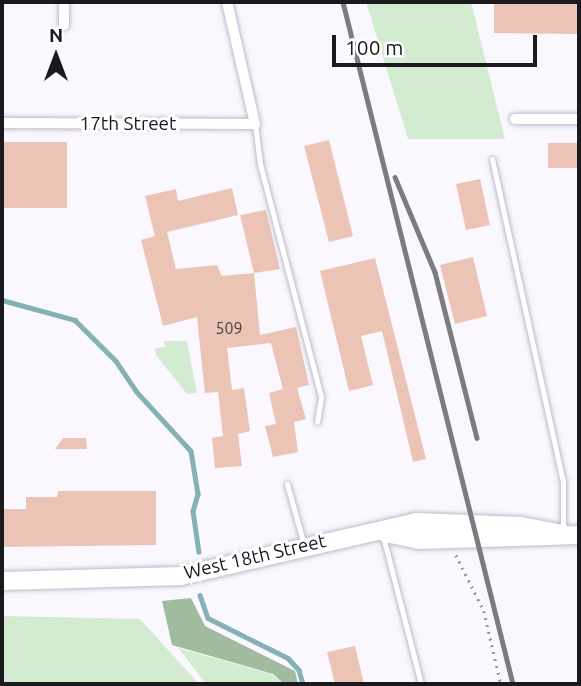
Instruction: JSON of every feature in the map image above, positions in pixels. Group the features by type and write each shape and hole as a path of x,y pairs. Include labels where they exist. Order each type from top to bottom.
{"main road":[{"name":"West 18th Street","path":"2,581 181,576 304,545 383,533 416,522 521,526 571,534"},
{"name":"West 18th Street","path":"383,533 419,540 571,534"}],"street":[{"path":"64,2 64,25"},
{"path":"227,2 255,124"},
{"path":"515,119 579,119"},
{"name":"17th Street","path":"2,123 255,124"}],"lane":[{"path":"255,124 260,164 321,397 317,422"},
{"path":"492,159 563,481 571,534"},
{"path":"286,484 304,545"},
{"path":"383,533 421,684"}],"path":[{"path":"450,539 463,577 484,611 501,684"}],"green space":[{"path":"366,2 471,2 505,139 408,139"},
{"path":"164,341 187,341 197,393 187,394 156,355 155,348 165,347"},
{"path":"191,598 205,626 295,671 298,684 284,684 273,674 172,645 162,601"},
{"path":"2,616 140,619 199,684 2,684"},
{"path":"178,648 271,674 283,684 206,684"}],"building":[{"path":"494,2 579,2 579,34 494,33"},
{"path":"329,140 353,236 329,242 304,146"},
{"path":"2,142 67,142 67,208 2,208"},
{"path":"548,143 579,143 579,168 548,168"},
{"path":"480,179 490,225 466,230 456,184"},
{"path":"232,188 238,215 167,232 176,269 217,265 222,276 254,273 260,335 296,327 309,385 297,388 306,419 294,422 298,452 273,457 265,426 276,424 269,393 283,389 271,343 227,348 232,390 244,388 250,431 238,434 242,466 215,468 212,438 223,436 218,392 205,393 197,317 163,326 141,240 155,236 145,196 176,189 178,201"},
{"path":"266,210 280,269 254,273 240,215"},
{"path":"473,257 487,316 455,324 440,265"},
{"path":"375,258 426,459 413,462 382,331 361,336 373,385 349,391 320,271"},
{"path":"63,438 86,438 87,449 55,449"},
{"path":"58,491 156,491 156,545 2,547 2,509 26,509 26,497 57,497"},
{"path":"355,646 364,684 335,684 327,652"}],"waterway":[{"path":"2,300 75,320 116,361 136,391 191,451 198,494 193,511 199,552"},
{"path":"200,595 208,618 288,658 299,670 303,684"}],"railway":[{"path":"343,2 513,684"},
{"path":"395,177 435,272 477,438"}]}
